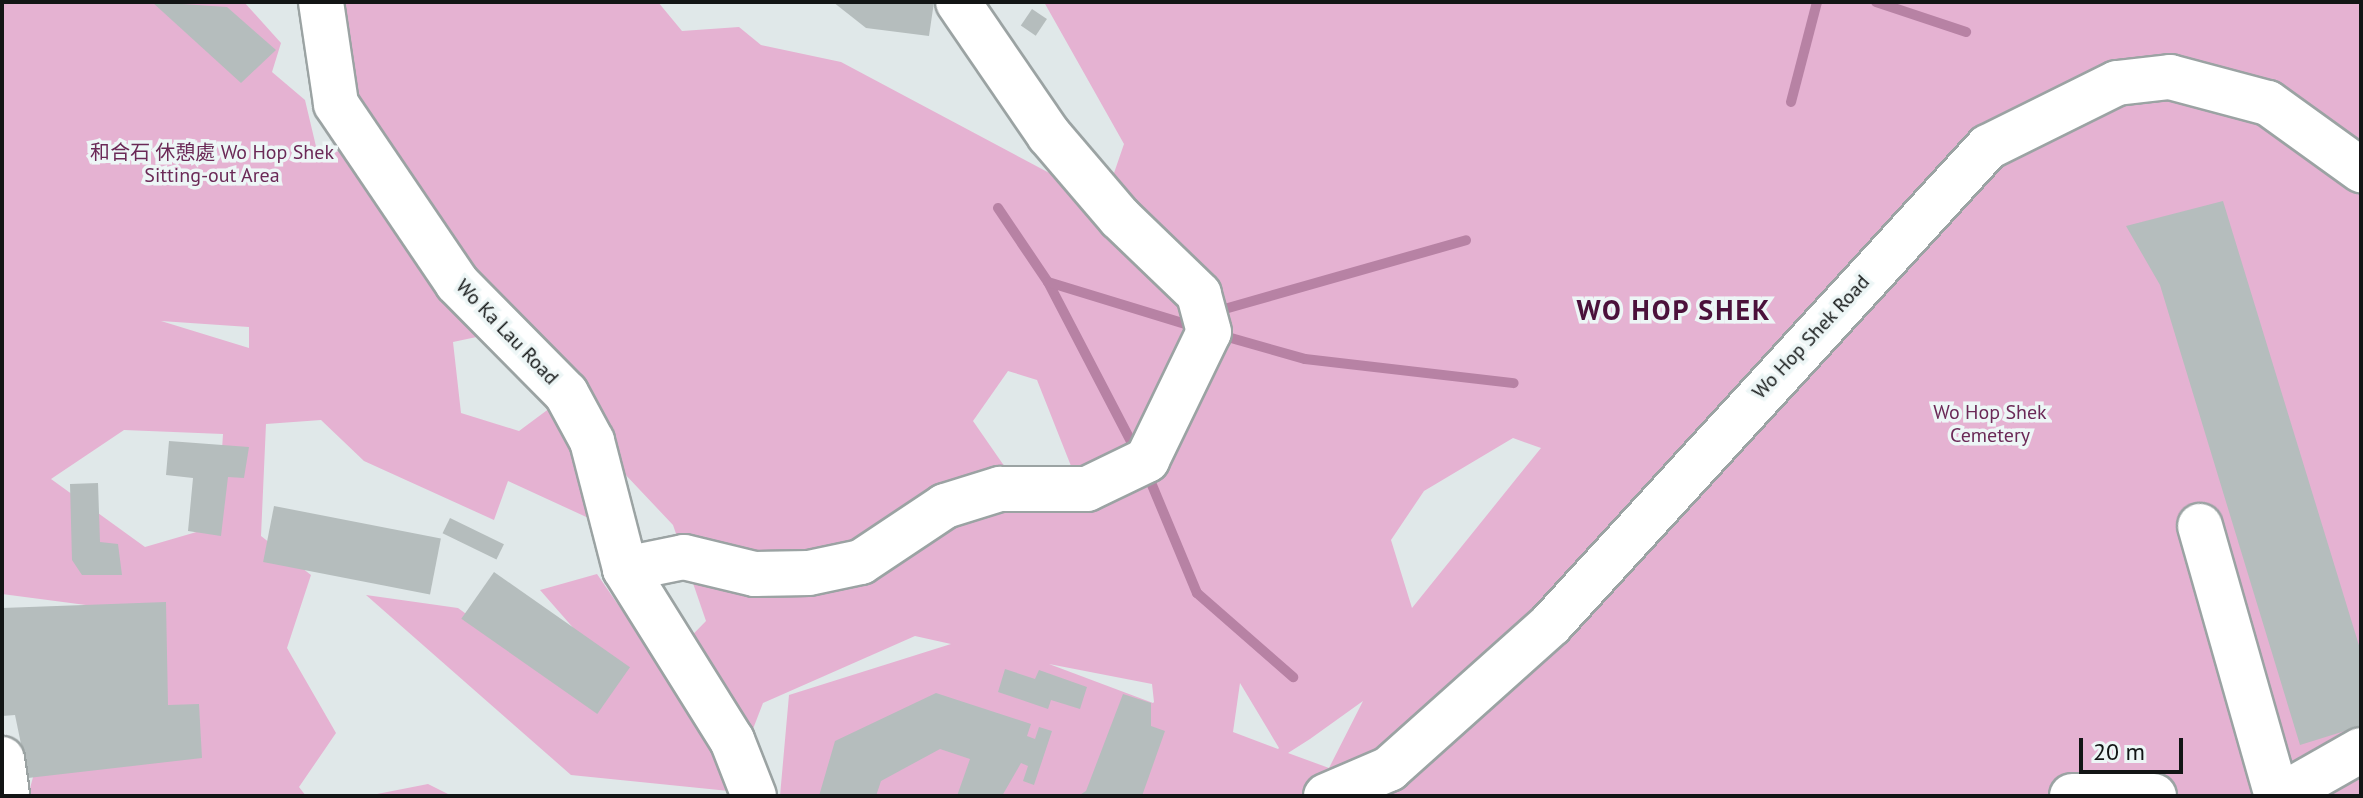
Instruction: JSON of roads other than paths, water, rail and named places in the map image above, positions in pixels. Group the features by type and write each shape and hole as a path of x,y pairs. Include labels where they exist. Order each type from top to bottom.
{"lane":[{"name":"Wo Ka Lau Road","path":"321,2 336,104 457,283 566,393 592,441 625,569 732,740 754,796"},
{"path":"625,569 684,557 755,574 809,573 861,562 945,506 1000,489 1087,489 1147,460 1209,332 1199,294 1049,135 958,2"},
{"name":"Wo Hop Shek Road","path":"1326,796 1389,769 1540,635 1988,147 2117,83 2170,77 2268,103 2361,170"},
{"path":"2200,526 2278,796 2361,750"},
{"path":"2,759 7,796"},
{"path":"2072,796 2154,796"}],"waterway":[{"path":"1791,102 1817,2"},
{"path":"1876,2 1966,32"},
{"path":"998,208 1048,282 1136,451"},
{"path":"1214,312 1466,240"},
{"path":"1048,282 1198,328"},
{"path":"1217,334 1305,359 1514,383"},
{"path":"1147,473 1197,593 1293,677"}],"district":[{"name":"WO HOP SHEK","path":"1674,310"}],"park label":[{"name":"和合石 休憩處 Wo Hop Shek Sitting-out Area","path":"212,164"},
{"name":"Wo Hop Shek Cemetery","path":"1990,424"}]}
